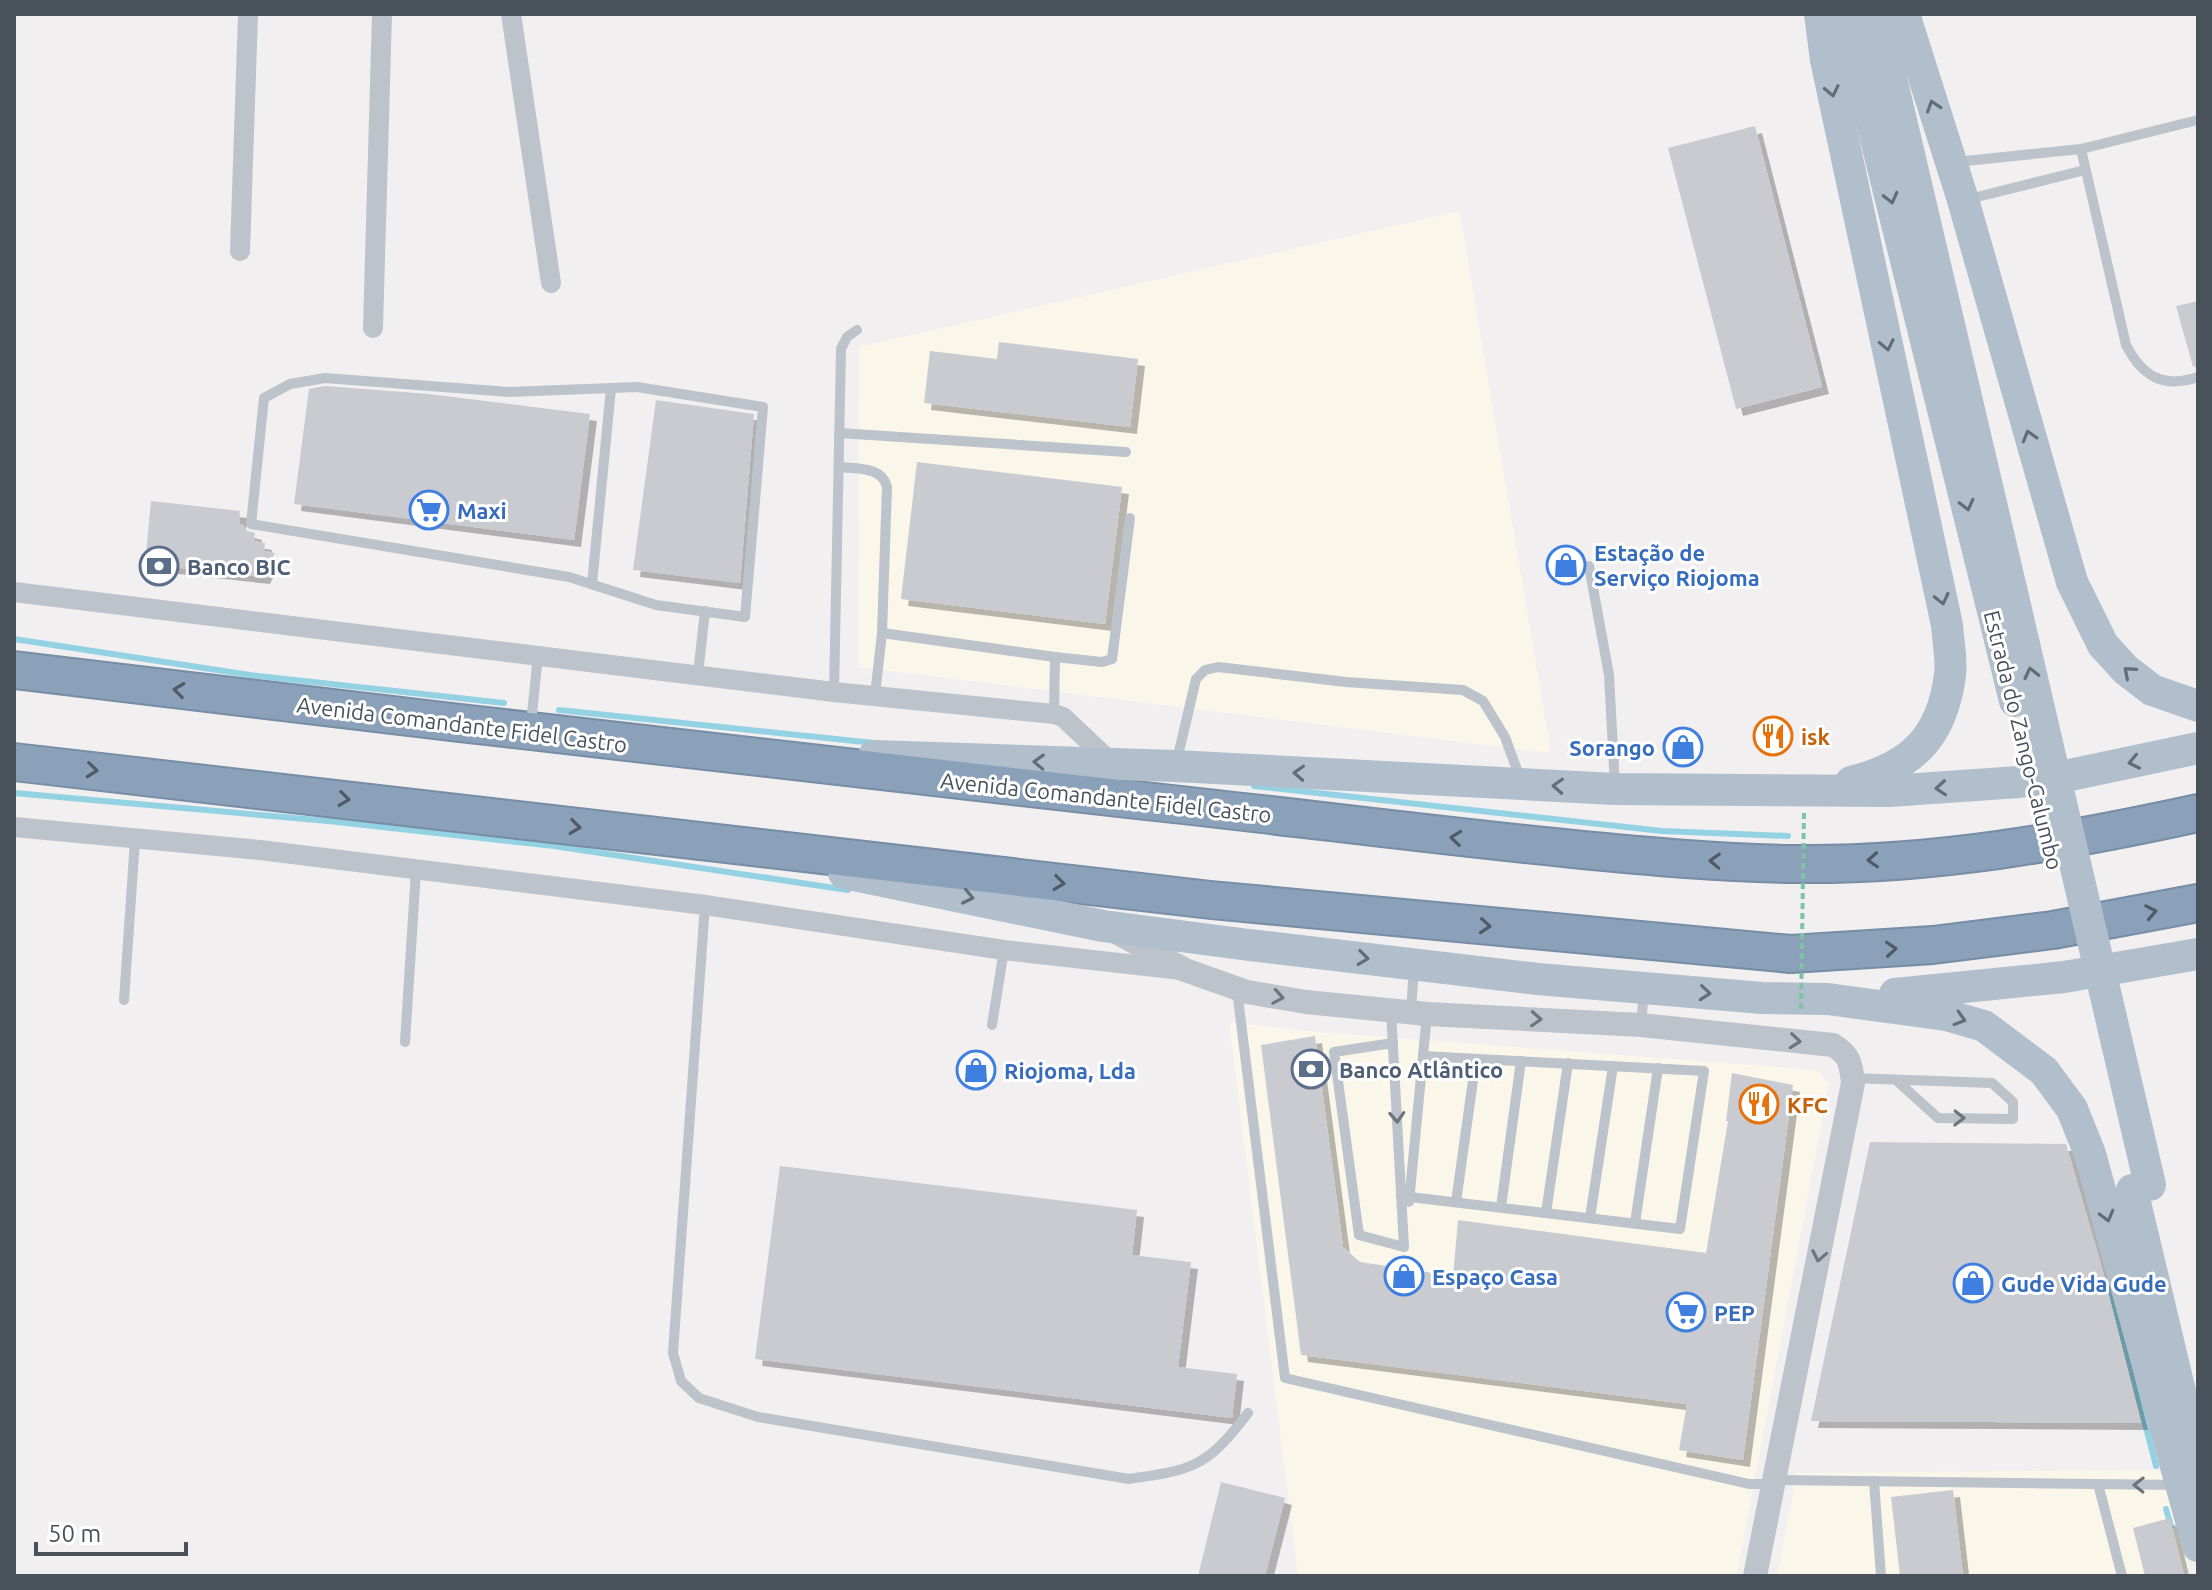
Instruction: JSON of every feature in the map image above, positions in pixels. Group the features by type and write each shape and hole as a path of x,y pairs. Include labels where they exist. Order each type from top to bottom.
{"highway":[{"name":"Avenida Comandante Fidel Castro","path":"14,670 1455,838 1679,859 1793,864 1924,857 2047,844 2198,813"},
{"path":"14,762 1211,900 1791,954 1933,945 2038,932 2198,903"}],"main road":[{"path":"1748,791 1818,787 1886,772 1928,738 1942,715 1951,672 1947,625 1826,60 1820,14"},
{"name":"Estrada do Zango-Calumbo","path":"1845,14 2002,600"},
{"name":"Estrada do Zango-Calumbo","path":"1876,14 2002,600 2141,1188 2198,1373"},
{"path":"1904,14 1963,200 2072,582 2103,645 2126,670 2152,690 2198,706"},
{"path":"639,745 1175,766 1615,789 1748,791 1889,791 2019,782 2070,775 2198,748"},
{"path":"633,835 880,879 1103,926 1414,964 1946,1015 1984,1026 2044,1071 2072,1109 2090,1154 2189,1476 2198,1546"},
{"path":"1814,1004 2064,977 2198,954"},
{"name":"Estrada do Zango-Calumbo","path":"2141,1188 2189,1476"}],"street":[{"path":"240,251 248,14"},
{"path":"373,328 382,14"},
{"path":"511,14 551,283"},
{"path":"14,592 834,692 1054,714 1063,717 1114,765"},
{"path":"14,827 260,850 705,905 1004,950 1185,970"},
{"path":"1103,926 1185,970 1237,988 1306,1002 1410,1013 1641,1025 1833,1045 1850,1059 1852,1078 1755,1576"}],"lane":[{"path":"1951,163 2081,149 2198,120"},
{"path":"2081,149 2126,345 2136,365 2151,376 2171,381 2198,377"},
{"path":"1963,200 2085,170"},
{"path":"834,692 841,349 847,337 857,330"},
{"path":"325,378 509,392 611,388 637,387 763,407 745,617 656,605 569,577 251,524 264,398 290,384 325,378"},
{"path":"592,584 611,388"},
{"path":"839,433 1126,452"},
{"path":"839,467 877,472 885,478 882,633 875,695"},
{"path":"882,633 1055,657 1102,662 1112,659 1130,518"},
{"path":"1589,566 1609,675 1615,789"},
{"path":"698,674 705,611"},
{"path":"530,732 538,655"},
{"path":"1054,714 1055,657"},
{"path":"1175,766 1196,679 1205,670 1218,667 1346,682 1463,690 1483,701 1505,737 1522,784"},
{"path":"124,1000 135,840"},
{"path":"405,1042 416,871"},
{"path":"705,905 673,1353 681,1381 699,1398 758,1417 1129,1479 1177,1472 1210,1457 1224,1445 1248,1413"},
{"path":"992,1025 1004,950"},
{"path":"1405,1196 1423,1056 1410,1013 1414,964"},
{"path":"1237,988 1285,1378 1749,1484 1874,1481 2098,1484 2189,1476"},
{"path":"1641,1025 1645,988"},
{"path":"1393,1043 1334,1052 1359,1235 1404,1247 1405,1196 1393,1043 1410,1013"},
{"path":"1405,1196 1680,1229 1704,1071 1423,1056"},
{"path":"1456,1202 1476,1059"},
{"path":"1501,1207 1521,1061"},
{"path":"1546,1213 1568,1063"},
{"path":"1590,1218 1613,1066"},
{"path":"1635,1223 1658,1068"},
{"path":"1852,1078 1992,1083 2013,1102 2013,1119 1938,1118 1896,1080"},
{"path":"1874,1481 1881,1576"},
{"path":"2098,1484 2122,1576"}],"path":[{"path":"1804,809 1814,1004"}],"shaded area":[{"path":"1460,211 1551,753 858,667 859,347"},
{"path":"1229,1022 1317,1032 1818,1070 1829,1083 1737,1576 1298,1576"},
{"path":"2166,1470 2191,1576 1777,1576 1797,1473"}],"building":[{"path":"1755,126 1822,387 1736,409 1668,148"},
{"path":"2198,301 2198,366 2193,367 2176,306"},
{"path":"999,342 1138,359 1130,427 924,403 930,351 997,359"},
{"path":"325,386 429,394 590,414 574,540 294,504 309,389"},
{"path":"656,400 754,414 740,583 633,570"},
{"path":"917,462 1122,487 1105,624 901,599"},
{"path":"151,501 240,511 239,524 255,533 254,541 265,543 264,551 275,553 263,577 145,564"},
{"path":"1315,1036 1343,1247 1360,1262 1453,1276 1458,1220 1706,1253 1728,1121 1732,1073 1793,1085 1743,1460 1679,1450 1687,1404 1301,1355 1261,1045"},
{"name":"Gude Vida Gude","path":"1870,1142 2066,1144 2103,1272 2141,1423 1811,1421"},
{"path":"780,1166 1137,1210 1132,1255 1191,1262 1178,1367 1237,1374 1232,1418 755,1359"},
{"path":"1221,1482 1285,1498 1265,1576 1198,1576"},
{"path":"1953,1490 1963,1576 1900,1576 1891,1497"},
{"path":"2170,1518 2184,1576 2145,1576 2133,1528"}],"waterway":[{"path":"14,639 250,675 504,703"},
{"path":"559,710 874,743"},
{"path":"1254,786 1662,831 1788,836"},
{"path":"14,793 328,821 554,846 848,890"},
{"path":"2110,1288 2156,1466"},
{"path":"2166,1509 2171,1526"}],"place":[{"name":"Maxi","path":"429,510"},
{"name":"Estação de Serviço Riojoma","path":"1566,565"},
{"name":"Banco BIC","path":"159,566"},
{"name":"isk","path":"1773,736"},
{"name":"Sorango","path":"1683,747"},
{"name":"Banco Atlântico","path":"1311,1069"},
{"name":"Riojoma, Lda","path":"976,1070"},
{"name":"KFC","path":"1759,1104"},
{"name":"Espaço Casa","path":"1404,1276"},
{"name":"Gude Vida Gude","path":"1973,1283"},
{"name":"PEP","path":"1686,1312"}]}
